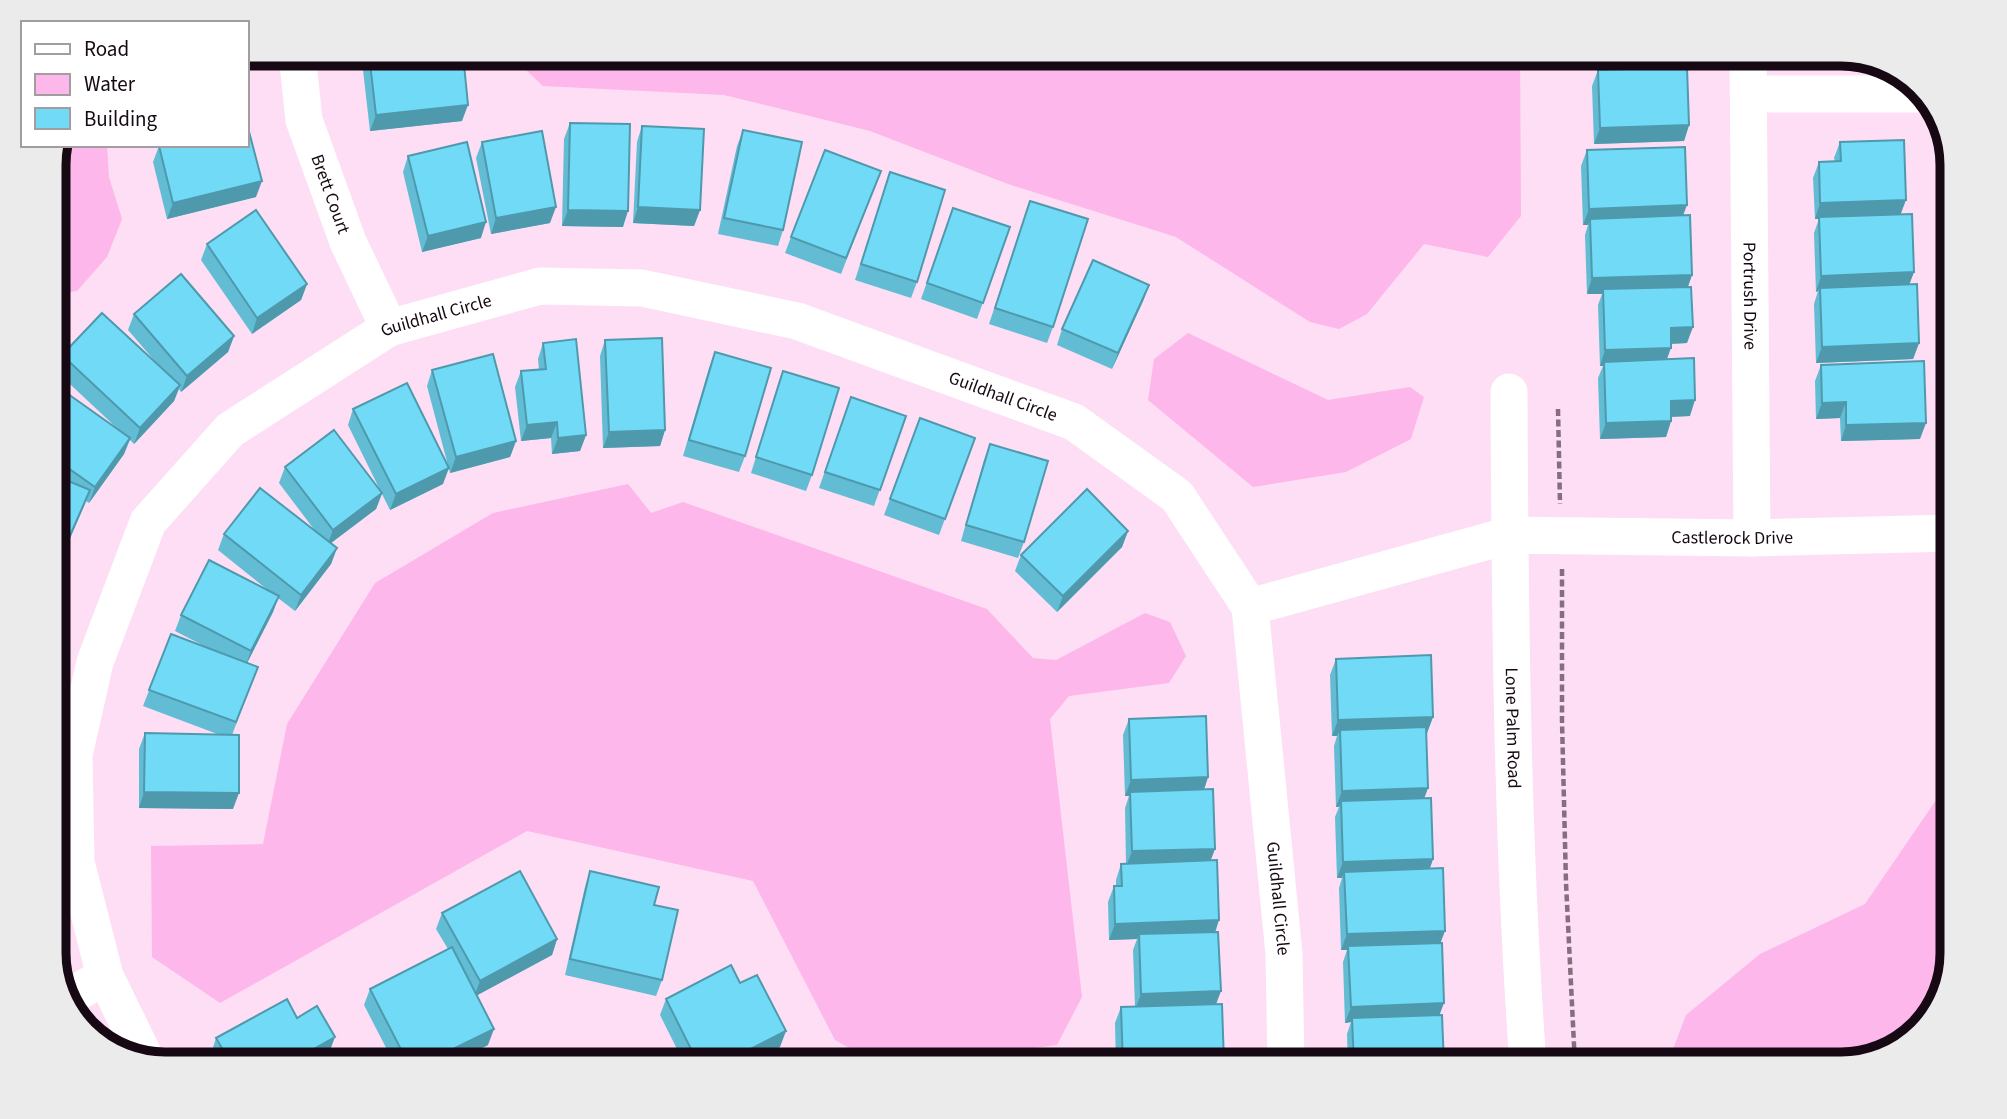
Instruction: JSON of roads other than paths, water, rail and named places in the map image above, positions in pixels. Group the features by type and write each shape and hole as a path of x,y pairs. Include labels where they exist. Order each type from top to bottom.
{"street":[{"name":"Brett Court","path":"298,67 304,120 348,242 389,328"},
{"name":"Portrush Drive","path":"1748,67 1752,538"},
{"path":"1749,94 1910,94"},
{"name":"Guildhall Circle","path":"141,1049 104,976 76,862 74,755 95,662 148,522 230,430 389,328 540,286 642,288 797,321 1074,422 1177,496 1250,607 1284,954 1286,1052"},
{"name":"Lone Palm Road","path":"1509,392 1519,940 1527,1052"},
{"name":"Castlerock Drive","path":"1510,535 1752,538 1940,533"},
{"path":"1250,607 1510,535"},
{"path":"75,993 104,976"}],"water":[{"path":"523,67 1520,67 1521,216 1488,257 1424,244 1367,314 1339,329 1310,322 1176,237 1008,184 870,131 724,95 543,86"},
{"path":"69,147 107,147 109,177 122,219 107,257 77,291 67,292"},
{"path":"1188,333 1328,400 1410,387 1424,397 1411,439 1346,472 1253,487 1148,400 1154,359"},
{"path":"628,484 651,513 683,502 987,609 1033,658 1056,660 1145,613 1170,622 1186,656 1169,683 1069,696 1050,719 1082,997 1057,1045 1006,1052 856,1052 835,1040 753,881 527,831 220,1003 152,957 151,846 263,844 287,724 375,583 493,513"},
{"path":"1940,794 1939,973 1924,1009 1907,1028 1880,1045 1855,1052 1672,1052 1686,1015 1760,954 1865,904"}]}
